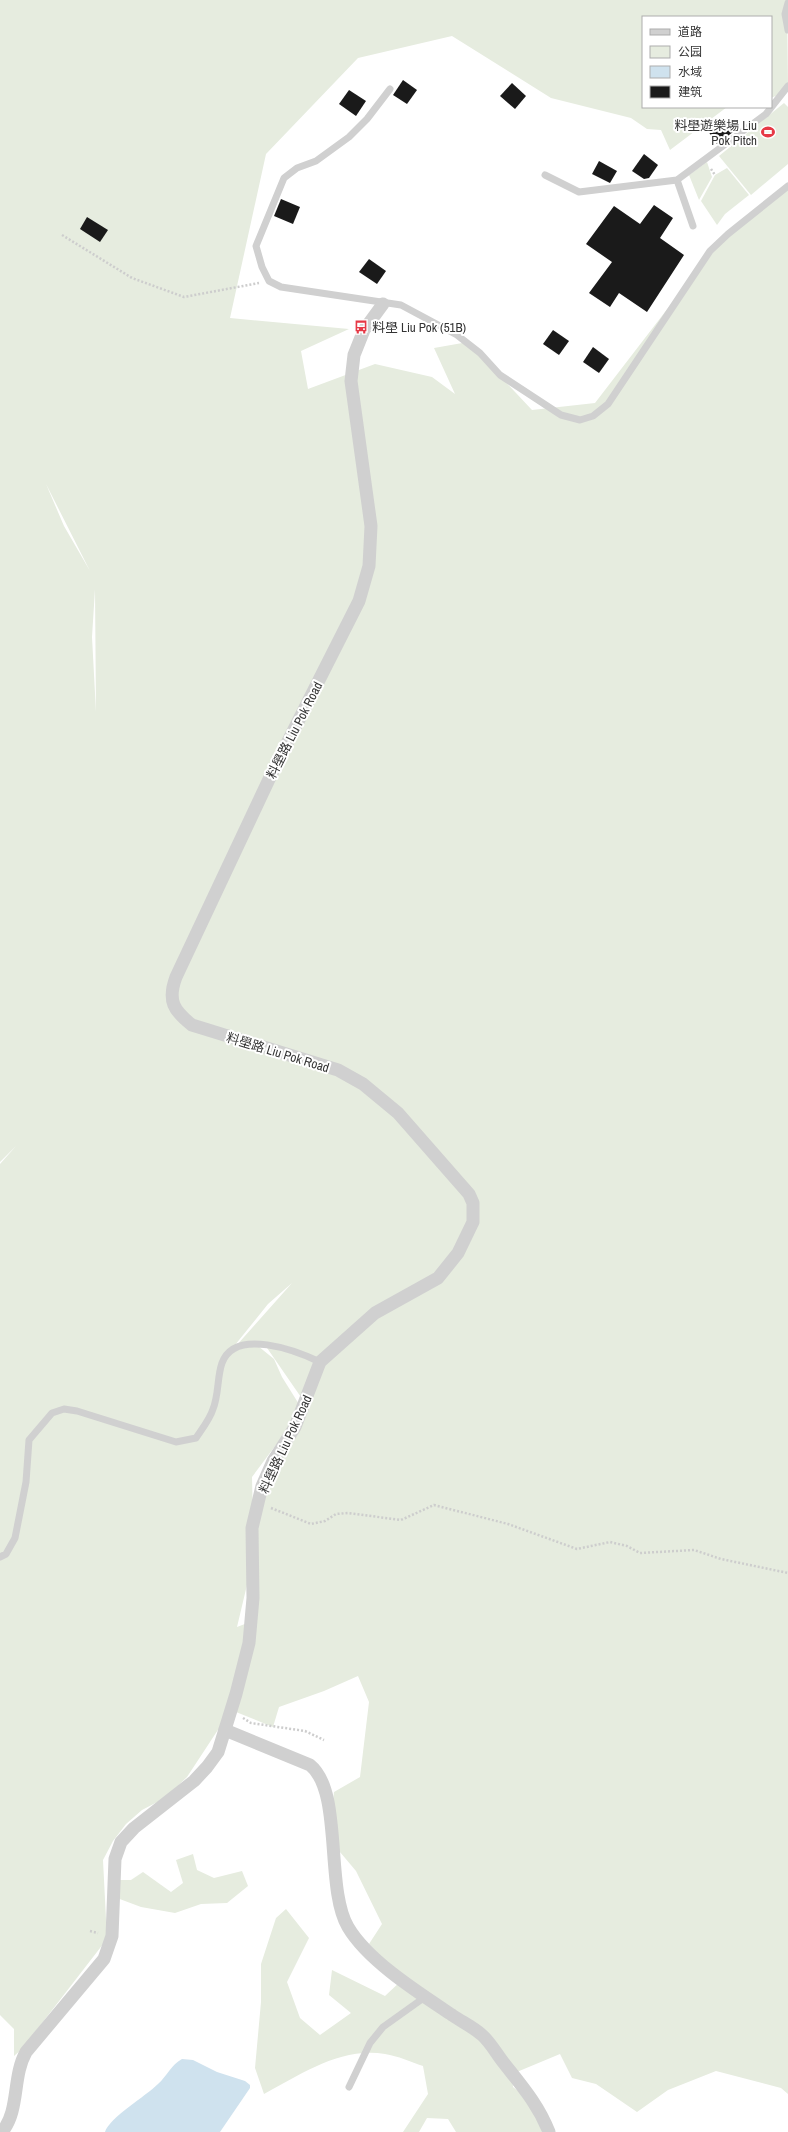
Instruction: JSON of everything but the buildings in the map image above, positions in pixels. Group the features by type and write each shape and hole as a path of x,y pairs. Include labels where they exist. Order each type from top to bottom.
{"street":[{"name":"料壆路 Liu Pok Road","path":"2,2132 9,2120 18,2070 26,2052 104,1959 108,1951 113,1921 112,1890 115,1859 121,1842 134,1828 186,1788 201,1774 218,1752 249,1643 253,1598 252,1528 262,1486 274,1461 295,1427 320,1362 375,1313 438,1278 458,1253 473,1222 473,1203 469,1194 398,1113 363,1084 338,1070 192,1025 182,1017 171,1000 172,988 218,884 359,601 368,566 371,526 351,381 354,355 364,330 383,304"},
{"path":"225,1730 310,1765 318,1772 327,1799 332,1830 338,1902 348,1928 373,1958 425,1997 482,2036 540,2109 549,2132"}],"lane":[{"path":"788,3 785,14 788,30"},
{"path":"772,106 788,86"},
{"path":"390,89 367,119 349,137 316,161 297,168 284,178 256,246 262,267 269,281 281,287 383,304 401,305 457,335 480,353 500,375 561,415 580,420 593,416 608,404 710,251 728,234 788,186"},
{"path":"545,175 579,192 678,180 766,114 771,108"},
{"path":"678,180 693,226"},
{"path":"0,1557 6,1554 11,1545 18,1523 26,1482 29,1440 52,1412 64,1409 77,1411 176,1442 196,1438 213,1409 222,1363 232,1351 255,1344 265,1344 299,1352 320,1362"},
{"path":"349,2087 370,2044 384,2027 425,1997"}],"path":[{"path":"62,234 132,278 184,297 269,281"},
{"path":"259,1500 276,1510 311,1524 325,1522 336,1514 348,1513 401,1520 434,1505 508,1524 577,1549 610,1542 627,1546 640,1553 694,1550 721,1559 788,1574"},
{"path":"231,1710 251,1723 305,1731 324,1740"}],"green space":[{"path":"0,0 787,0 788,86 785,92 772,98 772,16 642,16 642,108 726,108 670,150 661,130 647,129 631,118 551,98 452,36 358,58 266,154 230,318 349,329 301,351 308,389 375,364 432,377 455,394 434,348 468,342 532,410 595,403 718,243 788,186 788,2094 781,2088 716,2071 668,2090 637,2112 596,2084 572,2078 560,2054 512,2074 513,2087 540,2109 549,2132 456,2132 448,2119 427,2118 419,2132 403,2132 428,2094 423,2066 390,2055 368,2053 352,2054 337,2058 307,2071 264,2094 255,2068 261,2002 261,1964 276,1918 286,1909 309,1938 287,1982 300,2018 320,2035 351,2013 329,1995 332,1970 385,1996 402,1980 369,1944 382,1924 356,1871 329,1839 334,1792 360,1777 369,1702 358,1676 324,1691 279,1707 273,1727 231,1710 187,1777 165,1798 142,1810 126,1824 113,1841 103,1860 107,1939 22,2049 14,2056 14,2029 0,2015 0,1164 16,1146 0,1162","holes":["46,484 90,571 64,526","95,589 96,712 92,637","292,1283 236,1346 235,1345 268,1304","265,1345 305,1403 302,1409 282,1377 274,1359 258,1346","302,1410 253,1522 252,1477","251,1568 250,1622 237,1627"]},
{"name":"料壆遊樂場 Liu Pok Pitch","path":"784,103 788,107 788,164 751,195 719,156"},
{"path":"707,162 712,177 699,200 689,175"},
{"path":"727,168 749,195 725,214 717,225 701,201 715,175"},
{"path":"193,1854 197,1870 214,1878 242,1871 248,1886 227,1903 201,1904 175,1913 141,1907 117,1898 119,1880 131,1880 143,1872 171,1892 183,1883 176,1860"}],"water":[{"path":"182,2059 193,2060 217,2072 245,2081 250,2085 250,2088 220,2132 105,2132 113,2120 158,2084 175,2064"}],"place":[{"name":"料壆遊樂場 Liu Pok Pitch","path":"768,132"},
{"name":"料壆 Liu Pok (51B)","path":"361,327"}]}
